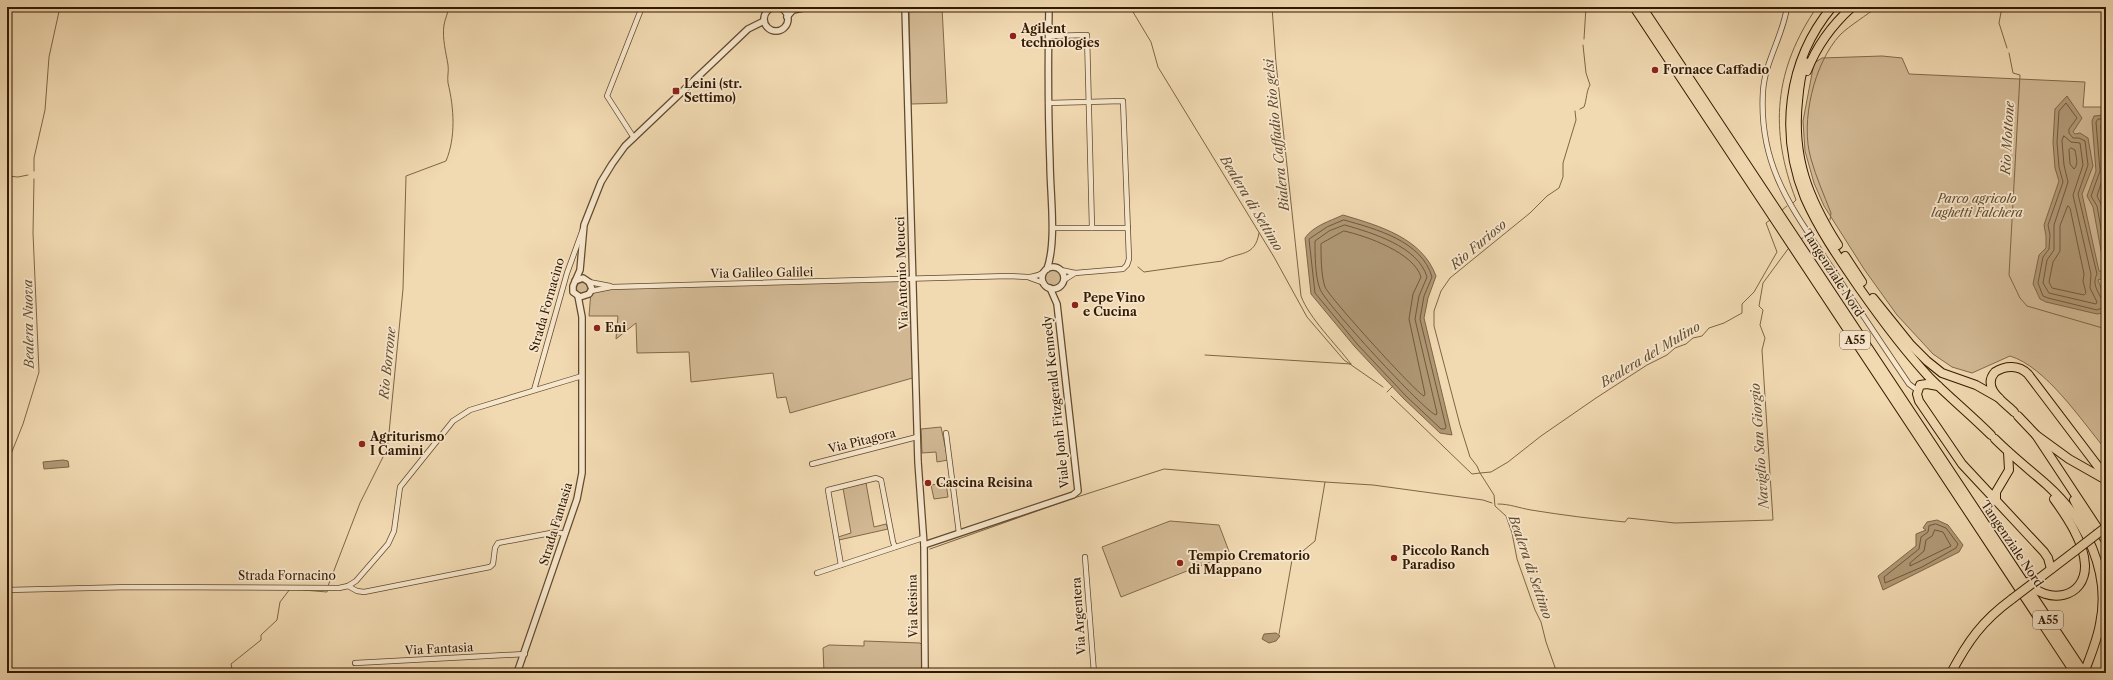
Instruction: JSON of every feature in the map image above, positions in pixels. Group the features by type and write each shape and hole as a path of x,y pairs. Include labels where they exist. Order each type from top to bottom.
{"highway":[{"name":"Tangenziale Nord","path":"1634,7 2075,673"},
{"name":"Tangenziale Nord","path":"1642,7 2012,567 2087,670"},
{"name":"A55","path":"1832,7 1816,30 1806,49 1793,89 1790,130 1797,174 1815,219 1878,315 1940,387 2058,497 2081,526 2099,565 2102,586 2102,614 2099,631 2087,670"},
{"path":"1838,7 1814,44 1805,64 1800,88 1796,129 1802,169 1814,202 1837,244 1874,300 1920,355 1942,372 1976,385 1999,398"},
{"path":"1800,88 1818,46 1839,19 1852,7"},
{"path":"2106,477 2024,370 2008,367 1993,374 1991,387 1999,398 2036,435 2106,541"},
{"path":"1940,387 1924,384 1920,385 1917,390 1918,398 1962,464 2044,552 2055,557 2066,558"},
{"path":"2036,435 2070,459 2106,480"},
{"path":"1996,501 1996,492 2009,470 2008,452"},
{"path":"2059,471 2095,541 2106,580"},
{"path":"2012,567 2034,589 2044,595 2054,597 2065,594 2075,588 2084,573 2083,552 2075,534 2059,506 2038,478"},
{"path":"1984,487 1993,487 2003,481"},
{"path":"1951,673 1966,645 1979,627 1992,614 2106,527"},
{"path":"2044,552 2049,571"},
{"path":"2087,670 2101,637 2106,614"}],"street":[{"path":"634,138 607,96 642,7"},
{"path":"789,7 773,7 767,11 764,20 767,27 773,30 780,30 786,25 787,17 793,10 808,7"},
{"name":"Via Antonio Meucci","path":"905,7 917,437 923,538"},
{"path":"1044,283 1045,271 1051,255 1052,228 1048,103 1048,7"},
{"path":"1787,7 1783,28 1771,54 1764,77 1762,123 1766,148 1779,184 1809,234 1909,384 1917,390"},
{"path":"782,8 787,17"},
{"name":"Strada Fornacino","path":"534,390 567,273 601,182 618,155 634,138 752,26 764,20"},
{"name":"Strada Fornacino","path":"744,35 758,26 767,27"},
{"path":"1048,36 1087,35 1092,228"},
{"path":"1030,278 1039,276 1045,271 1059,269 1075,273 1123,269 1127,265 1129,259 1123,101 1048,103"},
{"name":"Strada Fornacino","path":"587,219 583,268 587,281"},
{"name":"Strada Fornacino","path":"576,281 580,270 584,228"},
{"path":"1052,228 1128,228"},
{"path":"1051,255 1064,280"},
{"path":"1030,278 1044,283 1050,288 1060,286 1064,280 1075,273"},
{"name":"Via Galileo Galilei","path":"591,291 611,287 1009,276 1030,278"},
{"path":"580,278 587,281 591,291 586,297 582,317 578,296 572,289 576,281 580,278"},
{"name":"Via Galileo Galilei","path":"587,281 611,287"},
{"name":"Viale Jonh Fitzgerald Kennedy","path":"959,533 1073,495 1078,490 1057,304 1060,286"},
{"name":"Viale Jonh Fitzgerald Kennedy","path":"1050,288 1057,304"},
{"path":"578,296 586,297"},
{"name":"Strada Fantasia","path":"517,673 525,654 577,499 582,473 582,317"},
{"name":"Strada Fornacino","path":"7,590 139,587 331,588 348,586 356,581 388,544 394,531 400,487 453,421 470,410 582,376"},
{"path":"924,545 959,533 946,433"},
{"name":"Via Pitagora","path":"812,464 917,437"},
{"path":"840,565 828,490 876,478 881,480 895,547"},
{"path":"348,586 357,591 364,592 490,567 493,564 495,548 498,543 556,532 565,534"},
{"path":"817,573 923,538"},
{"name":"Via Reisina","path":"923,538 925,673"},
{"name":"Via Argentera","path":"1085,557 1094,673"},
{"name":"Via Fantasia","path":"355,663 525,654"}],"green space":[{"path":"910,7 942,7 947,103 911,104"},
{"name":"Parco agricolo laghetti Falchera","path":"1882,56 1902,58 1909,74 2085,82 2083,107 2106,107 2106,450 2050,383 2037,371 2023,362 2010,356 1972,373 1952,367 1933,354 1897,315 1864,269 1824,206 1814,183 1805,151 1803,121 1814,63 1822,58"},
{"path":"1053,269 1059,272 1062,278 1059,284 1053,287 1047,284 1044,278 1047,272"},
{"path":"913,279 916,377 790,413 786,397 777,398 773,373 691,382 689,352 637,353 636,323 616,339 618,316 589,316 591,291 612,288"},
{"path":"582,282 586,284 588,288 586,292 582,294 578,292 576,288 578,284"},
{"path":"941,427 948,460 937,462 936,452 922,453 921,429"},
{"path":"866,483 874,527 886,524 888,529 839,540 838,537 851,533 843,488"},
{"path":"946,483 948,497 934,499 931,485"},
{"path":"1170,521 1219,525 1230,554 1121,597 1102,547"},
{"path":"864,641 920,643 923,646 923,673 824,673 823,648 829,645 864,646"}],"water":[{"path":"2067,96 2082,118 2073,132 2075,134 2080,133 2088,138 2093,166 2082,194 2099,271 2105,272 2093,207 2087,196 2096,171 2092,121 2094,116 2106,115 2106,277 2098,280 2106,301 2103,313 2097,314 2046,302 2040,299 2033,284 2039,255 2046,248 2044,225 2059,181 2055,168 2053,142 2055,109"},
{"path":"1343,215 1398,235 1421,252 1430,263 1436,276 1428,298 1424,318 1452,435 1440,433 1403,398 1355,347 1311,294 1305,238 1312,230"},
{"path":"68,461 69,467 44,469 43,462"},
{"path":"1937,520 1948,525 1963,545 1959,552 1883,590 1878,576 1916,546 1916,534 1926,530 1923,528 1927,522"},
{"path":"1276,633 1280,636 1276,641 1269,643 1262,639 1264,634"}],"waterway":[{"name":"Bealera Nuova","path":"34,171 34,158 45,110 49,57 60,7"},
{"name":"Rio Borrone","path":"328,586 360,503 384,455 388,443 403,289 406,176 446,161 449,152 453,132 453,112 444,45 444,25 449,7"},
{"name":"Bealera di Settimo","path":"1130,7 1151,42 1158,67 1274,257 1307,317 1344,360 1383,387"},
{"name":"Bialera Caffadio Rio gelsi","path":"1272,7 1276,63 1301,296 1316,322 1351,364"},
{"name":"Rio Furioso","path":"1584,39 1586,7"},
{"path":"1793,203 1796,200 1787,174 1782,149 1779,125 1780,100 1784,77 1792,53 1803,30 1817,7"},
{"name":"Naviglio San Giorgio","path":"1830,220 1831,213 1811,159 1808,144 1808,111 1816,77 1831,47 1840,35 1877,7"},
{"name":"Rio Mottone","path":"2002,7 1999,23 2007,48"},
{"name":"Rio Furioso","path":"1580,109 1584,107 1590,85 1586,73 1583,45"},
{"name":"Rio Mottone","path":"2009,53 2013,73 2020,75 2009,275 2020,298 2027,306 2106,329"},
{"name":"Rio Furioso","path":"1575,111 1576,120 1563,163 1563,177 1559,188 1547,196 1530,213 1450,278 1441,291 1434,311 1434,326 1460,425 1470,457 1480,473 1491,472 1508,462 1541,436 1647,365 1667,355 1675,348 1686,344 1693,338 1702,336 1709,328 1724,323 1742,313 1742,304 1754,292 1777,252 1766,223 1770,220"},
{"path":"7,176 18,177 28,175"},
{"name":"Bealera Nuova","path":"7,464 23,424 39,372 33,233 34,179"},
{"path":"1782,210 1787,206"},
{"name":"Naviglio San Giorgio","path":"1810,233 1814,231"},
{"path":"1138,267 1144,272 1222,261 1245,253 1254,247 1259,233"},
{"name":"Naviglio San Giorgio","path":"1801,239 1807,235"},
{"name":"Naviglio San Giorgio","path":"1498,504 1554,514 1625,522 1628,518 1675,523 1773,520 1762,350 1765,338 1760,325 1763,310 1759,306 1763,283 1788,249"},
{"path":"1205,355 1351,364"},
{"path":"1387,392 1393,386"},
{"name":"Bealera di Settimo","path":"1391,396 1472,474 1480,473 1494,495 1495,506 1506,516 1512,533 1517,559 1535,610 1541,622 1546,642 1557,673"},
{"path":"1074,498 1164,469 1325,482"},
{"path":"1279,634 1292,560 1315,541 1325,482 1373,485 1483,500 1492,503"},
{"path":"930,549 1071,499"},
{"name":"Rio Borrone","path":"233,673 231,664 261,640 261,635 277,620 280,602 290,589"},
{"name":"Rio Borrone","path":"303,590 327,592 328,589"}],"place":[{"name":"Agilent technologies","path":"1013,36"},
{"name":"Fornace Caffadio","path":"1655,70"},
{"name":"Leini (str. Settimo)","path":"676,91"},
{"name":"Pepe Vino e Cucina","path":"1075,305"},
{"name":"Eni","path":"597,328"},
{"name":"Agriturismo I Camini","path":"362,444"},
{"name":"Cascina Reisina","path":"928,483"},
{"name":"Piccolo Ranch Paradiso","path":"1394,558"},
{"name":"Tempio Crematorio di Mappano","path":"1180,563"}],"water label":[{"name":"Bealera del Mulino","path":"1650,354"}]}
